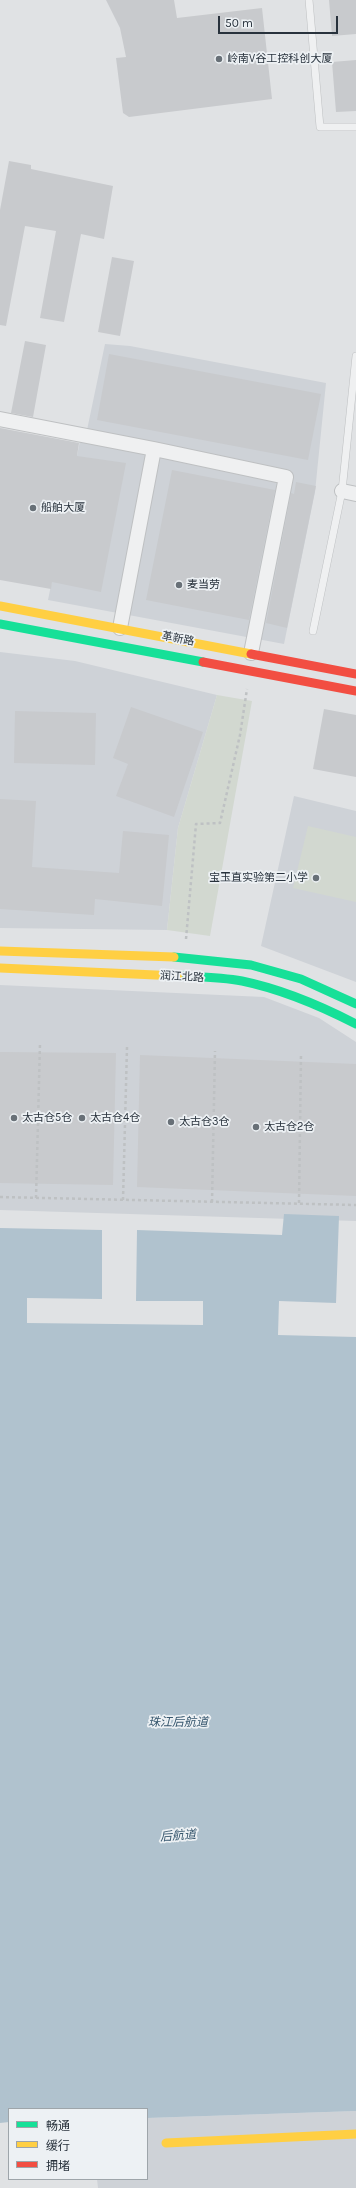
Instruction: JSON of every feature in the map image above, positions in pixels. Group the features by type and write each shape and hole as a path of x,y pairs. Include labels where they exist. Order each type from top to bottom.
{"street":[{"path":"0,418 286,477 251,653"},
{"path":"120,628 154,449"},
{"name":"革新路","path":"0,606 356,674"},
{"name":"革新路","path":"0,624 356,691"},
{"name":"润江北路","path":"0,951 185,957 251,965 276,971 326,989 356,1004"},
{"name":"润江北路","path":"0,968 196,977 240,981 268,988 325,1008 356,1024"},
{"path":"166,2143 356,2134"}],"lane":[{"path":"309,0 320,127 356,127"},
{"path":"313,632 349,492 356,356"}],"path":[{"path":"185,957 196,824 220,823 240,735 250,670"},
{"path":"36,1198 40,1044"},
{"path":"123,1200 127,1047"},
{"path":"212,1202 215,1051"},
{"path":"300,1204 301,1054"},
{"path":"0,1197 356,1205"}],"shaded area":[{"path":"105,344 130,346 326,383 315,492 284,644 48,600 81,436 87,430"},
{"path":"0,652 75,661 217,695 178,828 167,930 0,928"},
{"path":"217,695 252,701 210,936 167,930 178,828"},
{"name":"宝玉直实验第二小学","path":"294,796 356,811 356,982 261,946"},
{"path":"308,826 356,837 356,902 293,888"},
{"path":"0,985 264,997 319,1018 356,1042 356,1221 0,1210"},
{"path":"356,2111 356,2188 98,2188 97,2180 148,2180 148,2118"}],"water":[{"name":"珠江后航道","path":"284,1214 339,1216 336,1303 279,1301 278,1335 356,1337 356,2111 148,2118 148,2108 8,2108 8,2122 0,2123 0,1228 102,1230 102,1299 27,1298 27,1323 203,1325 203,1301 136,1301 137,1230 282,1235"}],"building":[{"path":"106,0 174,0 177,18 262,8 272,99 129,117 123,113 116,58 126,57 120,28"},
{"path":"329,0 356,0 356,34 332,36"},
{"path":"356,60 356,111 336,112 332,62"},
{"path":"9,161 31,165 31,169 113,186 104,239 81,234 64,322 40,318 56,231 25,226 6,326 0,325 0,210"},
{"path":"112,257 134,261 120,336 98,332"},
{"path":"25,341 46,345 33,417 11,413"},
{"path":"109,354 321,394 308,460 97,420"},
{"name":"船舶大厦","path":"0,428 79,443 77,456 126,463 101,592 52,582 51,589 0,580"},
{"path":"172,470 275,490 249,620 146,600"},
{"path":"296,482 316,486 287,628 266,623 291,493 294,494"},
{"path":"131,707 203,732 174,817 116,796 128,764 113,758"},
{"path":"324,709 356,715 356,777 313,769"},
{"path":"15,711 96,713 95,765 14,763"},
{"path":"0,799 36,801 32,867 119,873 123,831 169,835 162,906 95,899 94,915 0,909"},
{"path":"0,1052 116,1053 113,1185 0,1183"},
{"path":"140,1055 356,1064 356,1196 137,1187"}],"traffic: fast":[{"path":"0,624 203,662"},
{"path":"174,957 251,965 301,979 356,1004"},
{"path":"178,976 210,977 257,984 300,999 356,1024"}],"traffic: slow":[{"path":"0,606 251,654"},
{"path":"0,951 174,957"},
{"path":"0,968 178,976"},
{"path":"166,2143 356,2134"}],"traffic: jam":[{"path":"251,654 356,674"},
{"path":"203,662 356,691"}],"place":[{"name":"岭南V谷工控科创大厦","path":"219,59"},
{"name":"船舶大厦","path":"33,508"},
{"name":"麦当劳","path":"179,585"},
{"name":"宝玉直实验第二小学","path":"316,878"},
{"name":"太古仓5仓","path":"14,1118"},
{"name":"太古仓4仓","path":"82,1118"},
{"name":"太古仓3仓","path":"171,1122"},
{"name":"太古仓2仓","path":"256,1127"}],"water label":[{"name":"后航道","path":"178,1836"}]}
